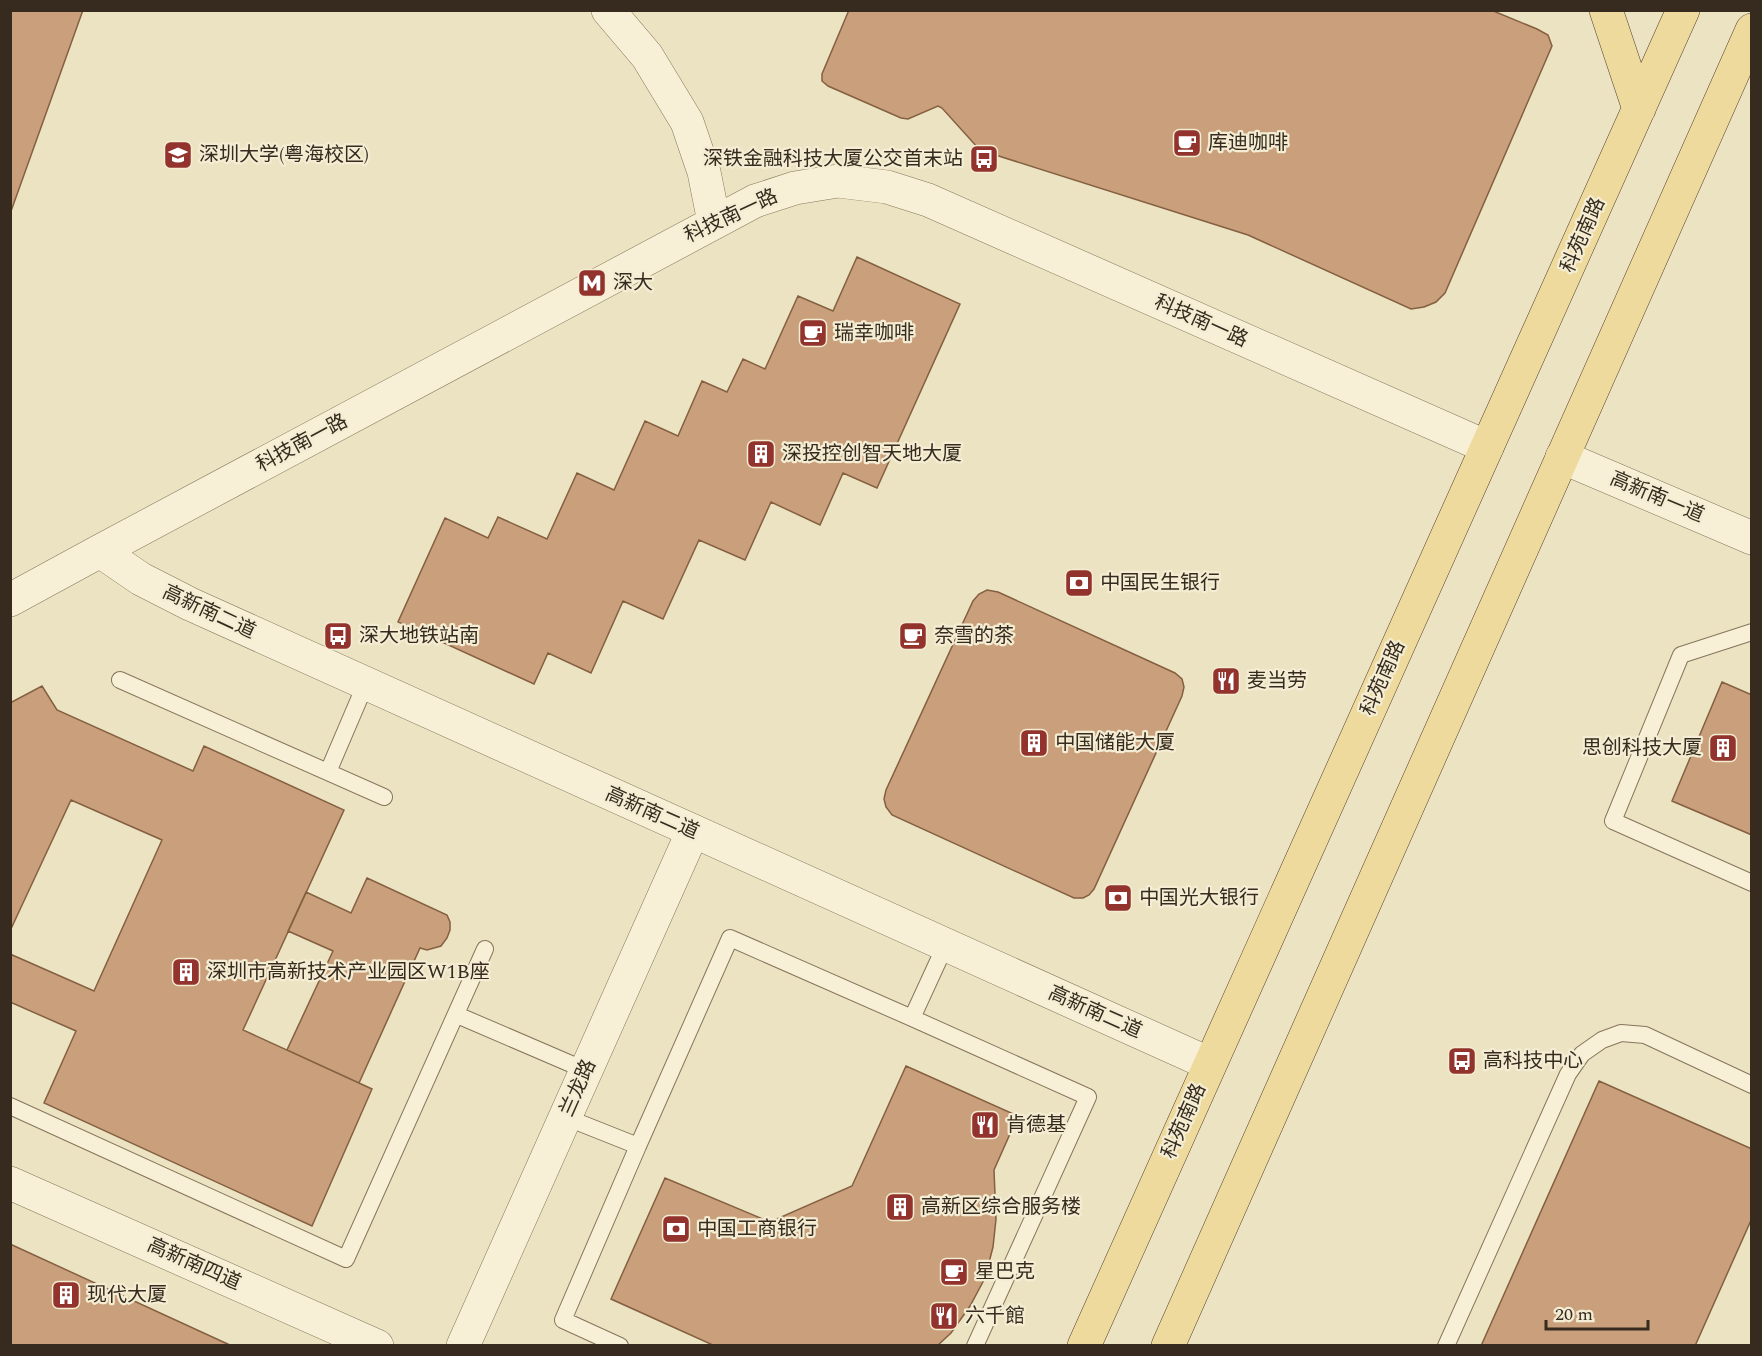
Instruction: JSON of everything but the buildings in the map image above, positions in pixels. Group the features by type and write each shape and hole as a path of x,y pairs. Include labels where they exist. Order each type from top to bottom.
{"main road":[{"path":"1606,10 1639,109"},
{"name":"科苑南路","path":"1084,1346 1683,10"},
{"path":"1167,1346 1752,30"}],"street":[{"path":"608,10 647,56 687,123 704,172 714,222"},
{"name":"科技南一路","path":"10,600 755,201 795,188 838,181 887,187 928,200 1487,447"},
{"name":"高新南一道","path":"1562,457 1752,538"},
{"name":"高新南二道","path":"100,551 141,579 165,592 1210,1064"},
{"name":"兰龙路","path":"463,1346 693,831"},
{"name":"高新南四道","path":"10,1183 377,1346"}],"lane":[{"path":"1752,632 1681,655 1613,821 1752,883"},
{"path":"120,680 384,797"},
{"path":"328,772 366,684"},
{"path":"620,1346 563,1320 730,938 1088,1097 975,1346"},
{"path":"912,1018 946,944"},
{"path":"10,1106 346,1259 485,949"},
{"path":"457,1015 585,1070"},
{"path":"1446,1346 1568,1074 1582,1054 1602,1040 1621,1033 1645,1035 1752,1085"},
{"path":"565,1117 638,1146"}],"place":[{"name":"库迪咖啡","path":"1187,143"},
{"name":"深圳大学(粤海校区)","path":"178,155"},
{"name":"深铁金融科技大厦公交首末站","path":"984,159"},
{"name":"深大","path":"592,283"},
{"name":"瑞幸咖啡","path":"813,333"},
{"name":"深投控创智天地大厦","path":"761,454"},
{"name":"中国民生银行","path":"1079,583"},
{"name":"深大地铁站南","path":"338,636"},
{"name":"奈雪的茶","path":"913,636"},
{"name":"麦当劳","path":"1226,681"},
{"name":"中国储能大厦","path":"1034,743"},
{"name":"思创科技大厦","path":"1723,748"},
{"name":"中国光大银行","path":"1118,898"},
{"name":"深圳市高新技术产业园区W1B座","path":"186,972"},
{"name":"高科技中心","path":"1462,1061"},
{"name":"肯德基","path":"985,1125"},
{"name":"高新区综合服务楼","path":"900,1207"},
{"name":"中国工商银行","path":"676,1229"},
{"name":"星巴克","path":"954,1272"},
{"name":"现代大厦","path":"66,1295"},
{"name":"六千館","path":"944,1316"}]}
